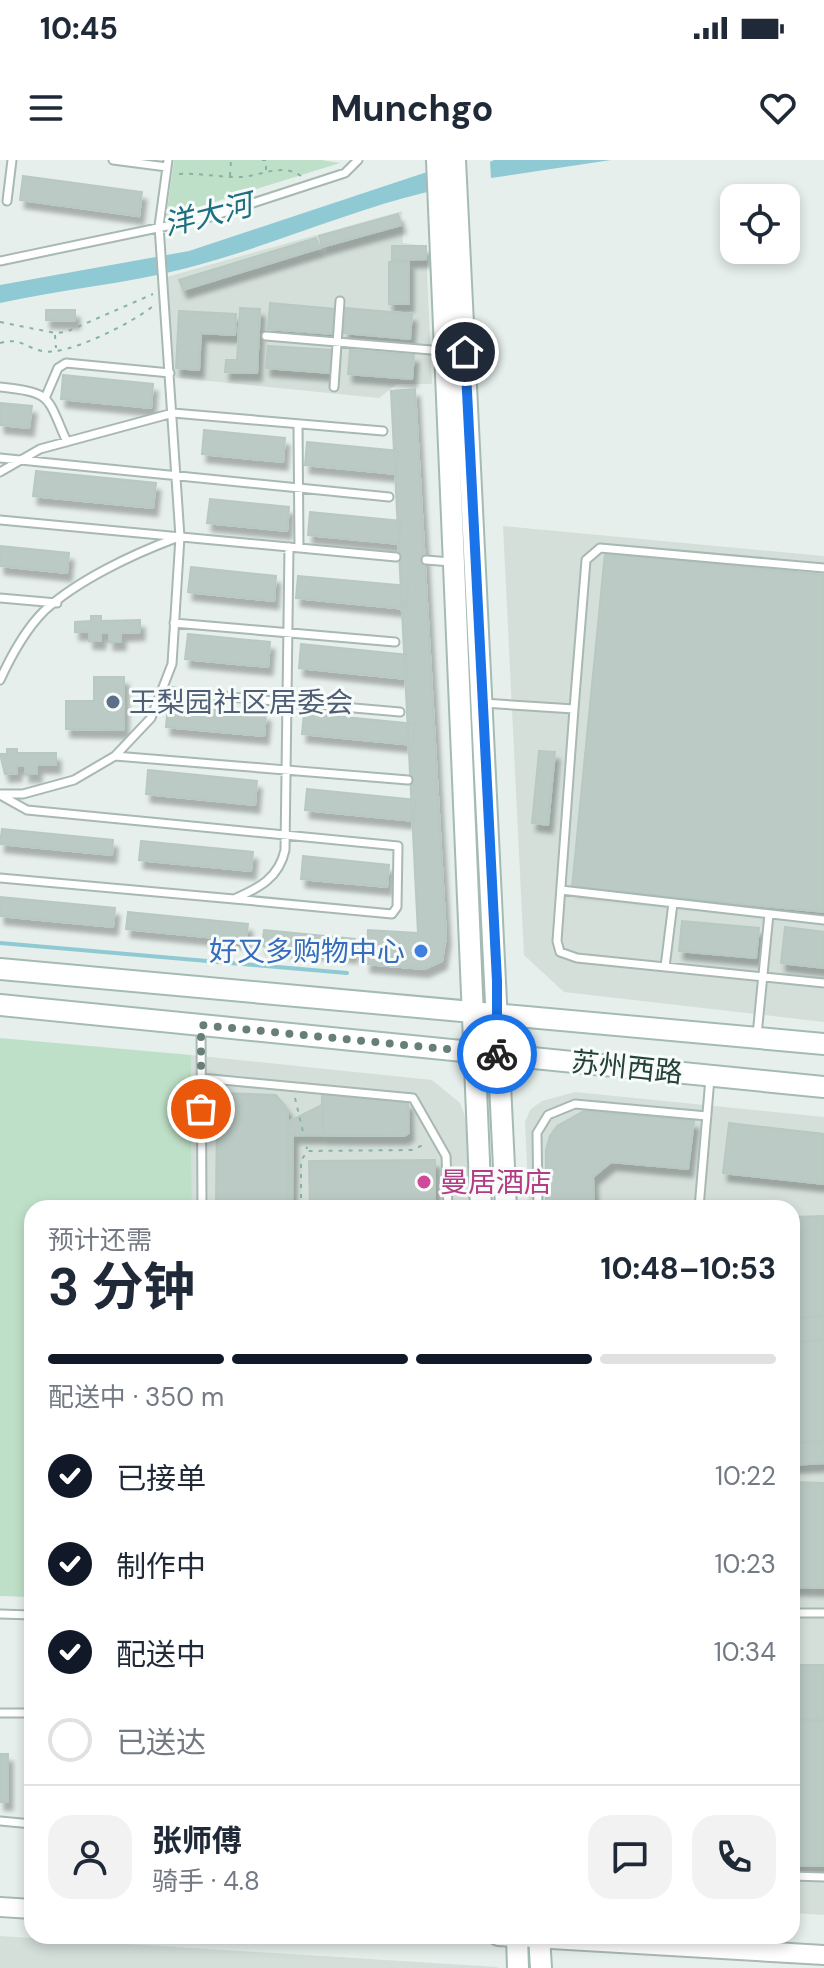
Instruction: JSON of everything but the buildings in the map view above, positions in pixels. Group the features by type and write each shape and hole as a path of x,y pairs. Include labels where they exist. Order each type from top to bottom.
{"main road":[{"path":"437,160 455,352 465,564 461,702 481,1200"},
{"path":"455,160 455,352"},
{"path":"465,564 483,703 506,1200"},
{"name":"苏州西路","path":"0,969 824,1044"},
{"name":"苏州西路","path":"0,1005 824,1087"},
{"path":"517,1944 518,1968"},
{"path":"539,1944 541,1968"}],"street":[{"path":"0,1907 24,1908"},
{"path":"650,1944 824,1955"}],"lane":[{"path":"7,201 4,185 12,160"},
{"path":"0,795 23,794 74,780 115,756 151,718 172,664 180,537 159,226 167,167 113,160"},
{"path":"0,261 210,217 345,173 358,160"},
{"path":"334,387 340,301"},
{"path":"266,336 455,352"},
{"path":"46,396 58,368 66,363 170,373"},
{"path":"0,387 37,391 46,396 67,442"},
{"path":"0,472 40,449 173,413 383,431"},
{"path":"298,424 299,548"},
{"path":"0,458 389,497"},
{"path":"0,520 396,557"},
{"path":"1,674 13,652 44,611 127,556 180,537"},
{"path":"234,899 258,889 281,868 285,835 289,547"},
{"path":"824,568 600,548 591,552 586,560 557,941 560,952 567,956 824,983"},
{"path":"426,560 465,564"},
{"path":"0,598 57,603"},
{"path":"174,623 395,642"},
{"path":"161,691 400,712"},
{"path":"461,702 574,709"},
{"path":"115,756 408,780"},
{"path":"0,795 27,810 398,846 397,907 392,914 0,878"},
{"path":"561,890 824,920"},
{"path":"665,967 673,903"},
{"path":"757,1037 769,914"},
{"path":"201,1025 202,1200"},
{"path":"700,1200 710,1075"},
{"path":"201,1078 413,1098 448,1162 448,1200"},
{"path":"538,1200 537,1133 557,1109 586,1104 707,1116"},
{"path":"800,1613 824,1613"},
{"path":"0,1614 24,1615"},
{"path":"0,1713 24,1713"},
{"path":"0,1821 24,1823"},
{"path":"800,1876 824,1877"}],"path":[{"path":"230,177 231,160"},
{"path":"262,160 266,160 266,173"},
{"path":"167,167 230,177 289,170 300,174 309,185"},
{"path":"0,322 55,333 164,294"},
{"path":"0,343 18,340 42,351 56,349 114,331 164,294"},
{"path":"55,333 56,349"},
{"path":"291,1087 305,1127 308,1151 301,1160 301,1200"},
{"path":"308,1151 412,1150 437,1137"}],"shaded area":[{"path":"402,211 403,243 426,246 432,384 397,384 379,398 170,377 164,298 169,290 163,278"},
{"path":"503,526 824,556 824,1022 564,992 524,955"},
{"path":"191,1055 432,1080 460,1103 468,1124 471,1200 192,1200"},
{"path":"575,1092 824,1117 824,1915 800,1914 800,1200 529,1200 525,1122 530,1110 542,1101"},
{"path":"0,1936 24,1937 24,1944 128,1944 498,1968 0,1968"}],"green space":[{"path":"174,160 321,160 340,163 166,217"},
{"path":"0,1038 191,1055 192,1200 24,1200 24,1597 0,1596"}],"water":[{"path":"611,160 491,178 490,162"},
{"path":"427,172 427,192 366,209 217,260 141,278 0,303 0,285 189,251"}],"waterway":[{"path":"0,943 347,973"}],"way so far":[{"path":"201,1109 201,1025 497,1054"}],"place":[{"name":"王梨园社区居委会","path":"113,702"},
{"name":"好又多购物中心","path":"421,951"},
{"name":"曼居酒店","path":"424,1182"}],"route":[{"path":"465,352 497,981 497,1054"}],"water label":[{"name":"洋大河","path":"208,215"}]}
